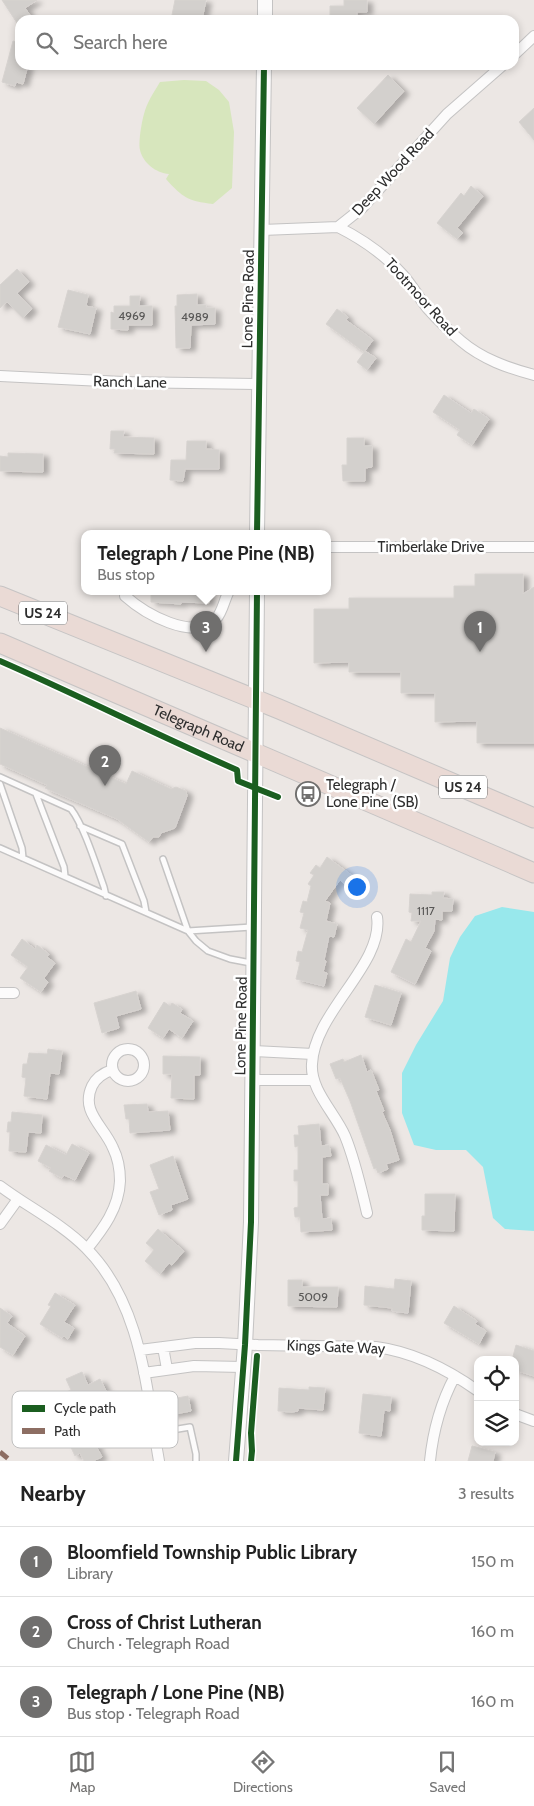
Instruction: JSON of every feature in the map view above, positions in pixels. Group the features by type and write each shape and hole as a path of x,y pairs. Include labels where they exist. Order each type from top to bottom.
{"highway":[{"name":"US 24","path":"0,596 256,699 534,818"},
{"name":"Telegraph Road","path":"0,643 532,870"}],"street":[{"path":"265,0 265,15"},
{"path":"519,50 534,36"},
{"name":"Lone Pine Road","path":"257,530 264,70"},
{"name":"Deep Wood Road","path":"262,230 338,227 362,208 447,114 497,70"},
{"name":"Tootmoor Road","path":"338,227 360,238 388,260 404,276 436,318 462,342 476,352 504,366 534,375"},
{"path":"0,368 14,378"},
{"name":"Ranch Lane","path":"0,376 123,382 260,384"},
{"name":"Timberlake Drive","path":"331,548 534,547"},
{"path":"125,596 137,607 176,625 194,628 208,624 217,617 227,595"},
{"name":"Lone Pine Road","path":"236,1461 245,1345 251,1222 257,595"},
{"path":"368,1213 347,1141 338,1122 317,1090 312,1072 313,1054 318,1040 336,1005 370,954 377,938 379,927 377,917"},
{"path":"0,993 14,993"},
{"path":"254,1051 313,1054"},
{"path":"87,1249 109,1219 118,1195 120,1183 117,1159 106,1134 89,1110 88,1101 94,1083 100,1076 112,1070"},
{"path":"253,1080 314,1080"},
{"path":"0,1186 47,1216 87,1249 106,1273 121,1296 132,1323 140,1350 147,1391"},
{"path":"0,1224 18,1199"},
{"name":"Kings Gate Way","path":"140,1350 203,1343 376,1347 393,1349 415,1356 455,1376 474,1388"},
{"path":"163,1347 167,1369"},
{"path":"144,1373 167,1369 212,1366 243,1367"},
{"path":"430,1461 435,1429 455,1376"},
{"path":"519,1415 534,1421"},
{"path":"157,1448 159,1461"}],"lane":[{"path":"0,777 71,809 76,815 106,896"},
{"path":"0,784 22,848 23,858"},
{"path":"36,794 64,866 65,876"},
{"path":"80,826 122,844 144,901 146,912"},
{"path":"0,848 188,931 254,927"},
{"path":"162,859 188,931 196,942 208,951 230,959 254,964"},
{"path":"178,1428 190,1426 196,1461"}],"green space":[{"path":"206,81 219,90 229,102 234,132 232,188 213,204 187,198 166,179 169,174 159,172 147,163 140,150 140,133 144,113 149,100 160,82"}],"water":[{"path":"502,907 534,912 534,1231 505,1229 493,1218 483,1167 466,1150 436,1150 414,1145 402,1113 402,1073 416,1045 443,1001 450,958 460,937 475,916"}],"building":[{"path":"2,0 37,0 25,8 30,15 15,15 15,20"},
{"path":"175,0 206,0 203,15 172,15"},
{"path":"344,0 367,0 367,12 357,12 357,15 330,15 330,6 344,6"},
{"path":"13,41 15,42 15,70 27,70 23,84 16,82 15,86 2,82"},
{"path":"388,75 404,91 374,124 357,108"},
{"path":"534,108 534,140 519,122"},
{"path":"471,186 483,196 457,228 463,233 457,239 437,223 461,193 464,196"},
{"path":"17,269 29,282 17,293 32,309 23,318 7,302 0,308 0,285"},
{"path":"68,290 88,295 86,306 96,308 90,334 58,327"},
{"path":"197,294 197,305 215,308 215,324 191,325 190,348 176,348 175,306 177,306 177,295"},
{"path":"130,296 140,296 139,306 152,306 152,325 128,325 128,330 111,329 111,312 114,313 114,306 130,306"},
{"path":"337,309 348,317 346,320 373,340 364,352 326,324"},
{"path":"365,351 376,358 367,370 357,362"},
{"path":"444,395 471,413 474,409 489,419 472,445 457,435 460,430 433,412"},
{"path":"111,431 124,431 123,437 154,438 154,454 114,453 115,449 110,449"},
{"path":"347,438 364,438 364,446 372,446 372,467 365,468 365,481 343,481 342,465 347,465"},
{"path":"187,441 206,441 206,449 219,450 219,469 185,469 183,481 170,480 171,460 186,460"},
{"path":"8,453 43,454 43,472 0,471 0,456 8,457"},
{"path":"475,574 523,574 523,594 534,587 534,743 477,743 477,721 435,722 435,693 401,693 401,672 349,672 349,662 314,663 314,609 349,609 349,598 454,598 454,586 475,586"},
{"path":"151,595 209,595 209,603 151,602"},
{"path":"0,728 126,784 132,771 171,789 176,787 186,791 187,796 175,828 161,833 159,837 153,837 149,842 117,819 45,788 47,785 0,764"},
{"path":"327,857 357,879 350,888 340,880 325,901 330,903 326,921 337,924 334,937 329,936 324,960 326,961 323,972 327,973 324,986 296,979 300,962 296,961 298,951 302,952 308,930 300,928 304,913 300,912 303,901 307,902 311,886 308,884 314,875 310,873 316,865 320,868"},
{"path":"432,892 444,892 443,898 453,899 452,911 442,911 442,920 435,919 434,931 425,948 431,951 415,984 391,972 406,939 411,942 421,921 411,921 412,913 409,912 410,894 432,895"},
{"path":"22,939 35,949 37,945 49,954 47,957 55,963 44,978 48,982 41,992 20,978 28,967 11,955"},
{"path":"375,985 401,993 391,1025 365,1017"},
{"path":"136,991 141,1009 116,1016 119,1028 102,1033 94,1003"},
{"path":"164,1002 170,1006 172,1003 182,1009 180,1013 193,1021 182,1038 169,1029 163,1038 148,1028"},
{"path":"48,1049 62,1051 59,1074 50,1073 47,1099 24,1096 26,1078 22,1077 23,1064 27,1064 29,1053 47,1054"},
{"path":"361,1055 367,1072 371,1070 379,1090 376,1091 384,1111 382,1112 390,1130 399,1160 386,1164 388,1169 378,1173 376,1168 374,1169 340,1078 336,1079 330,1064 343,1059 344,1062"},
{"path":"163,1056 200,1057 200,1075 194,1075 194,1099 171,1098 172,1074 163,1074"},
{"path":"147,1104 148,1112 168,1111 170,1130 130,1133 129,1119 126,1119 124,1105"},
{"path":"12,1112 42,1115 41,1133 28,1132 26,1152 9,1151 10,1132 7,1132"},
{"path":"319,1124 321,1146 329,1145 331,1156 322,1157 322,1184 328,1184 328,1195 320,1195 322,1219 331,1218 332,1230 301,1232 300,1217 295,1217 294,1208 298,1207 298,1181 294,1181 294,1170 298,1170 298,1146 295,1147 294,1135 299,1135 298,1126"},
{"path":"72,1144 89,1153 75,1180 64,1175 62,1178 49,1171 51,1168 38,1161 46,1145 66,1155"},
{"path":"173,1156 188,1199 171,1205 172,1210 159,1215 150,1192 159,1189 150,1165"},
{"path":"425,1194 455,1194 454,1231 422,1230 422,1216 425,1216"},
{"path":"158,1229 184,1251 172,1265 169,1263 160,1274 145,1261 154,1250 146,1243"},
{"path":"395,1279 411,1281 408,1313 392,1311 392,1308 364,1305 365,1286 394,1289"},
{"path":"288,1280 302,1280 302,1287 338,1287 337,1307 288,1306"},
{"path":"55,1293 75,1305 64,1322 74,1328 68,1339 64,1336 62,1338 40,1324 51,1306 48,1305"},
{"path":"454,1306 477,1321 475,1324 486,1331 479,1344 444,1323"},
{"path":"0,1308 12,1316 7,1323 25,1336 13,1355 0,1347"},
{"path":"516,1345 534,1351 534,1376 519,1371 519,1356 513,1356"},
{"path":"82,1372 88,1385 100,1379 106,1391 68,1391 71,1390 66,1379"},
{"path":"309,1387 325,1388 323,1410 298,1408 298,1411 292,1412 278,1411 279,1388 309,1390"},
{"path":"363,1394 391,1397 390,1411 384,1410 381,1436 359,1433"},
{"path":"188,1396 191,1411 178,1413 178,1398"},
{"path":"472,1446 495,1452 493,1461 468,1461"},
{"path":"71,1448 97,1448 102,1457 93,1461 84,1461 80,1453 75,1456"}],"marked path":[{"path":"0,1452 11,1461"}],"cycle path":[{"path":"257,530 264,70"},
{"path":"236,1461 245,1345 251,1222 257,595"},
{"path":"0,661 237,770 238,781 278,797"},
{"path":"251,1461 251,1433 257,1356"}],"place":[{"name":"Telegraph / Lone Pine (NB)","path":"206,652"},
{"name":"Bloomfield Township Public Library","path":"480,652"},
{"name":"Cross of Christ Lutheran","path":"105,786"},
{"name":"Telegraph / Lone Pine (SB)","path":"308,794"}]}
